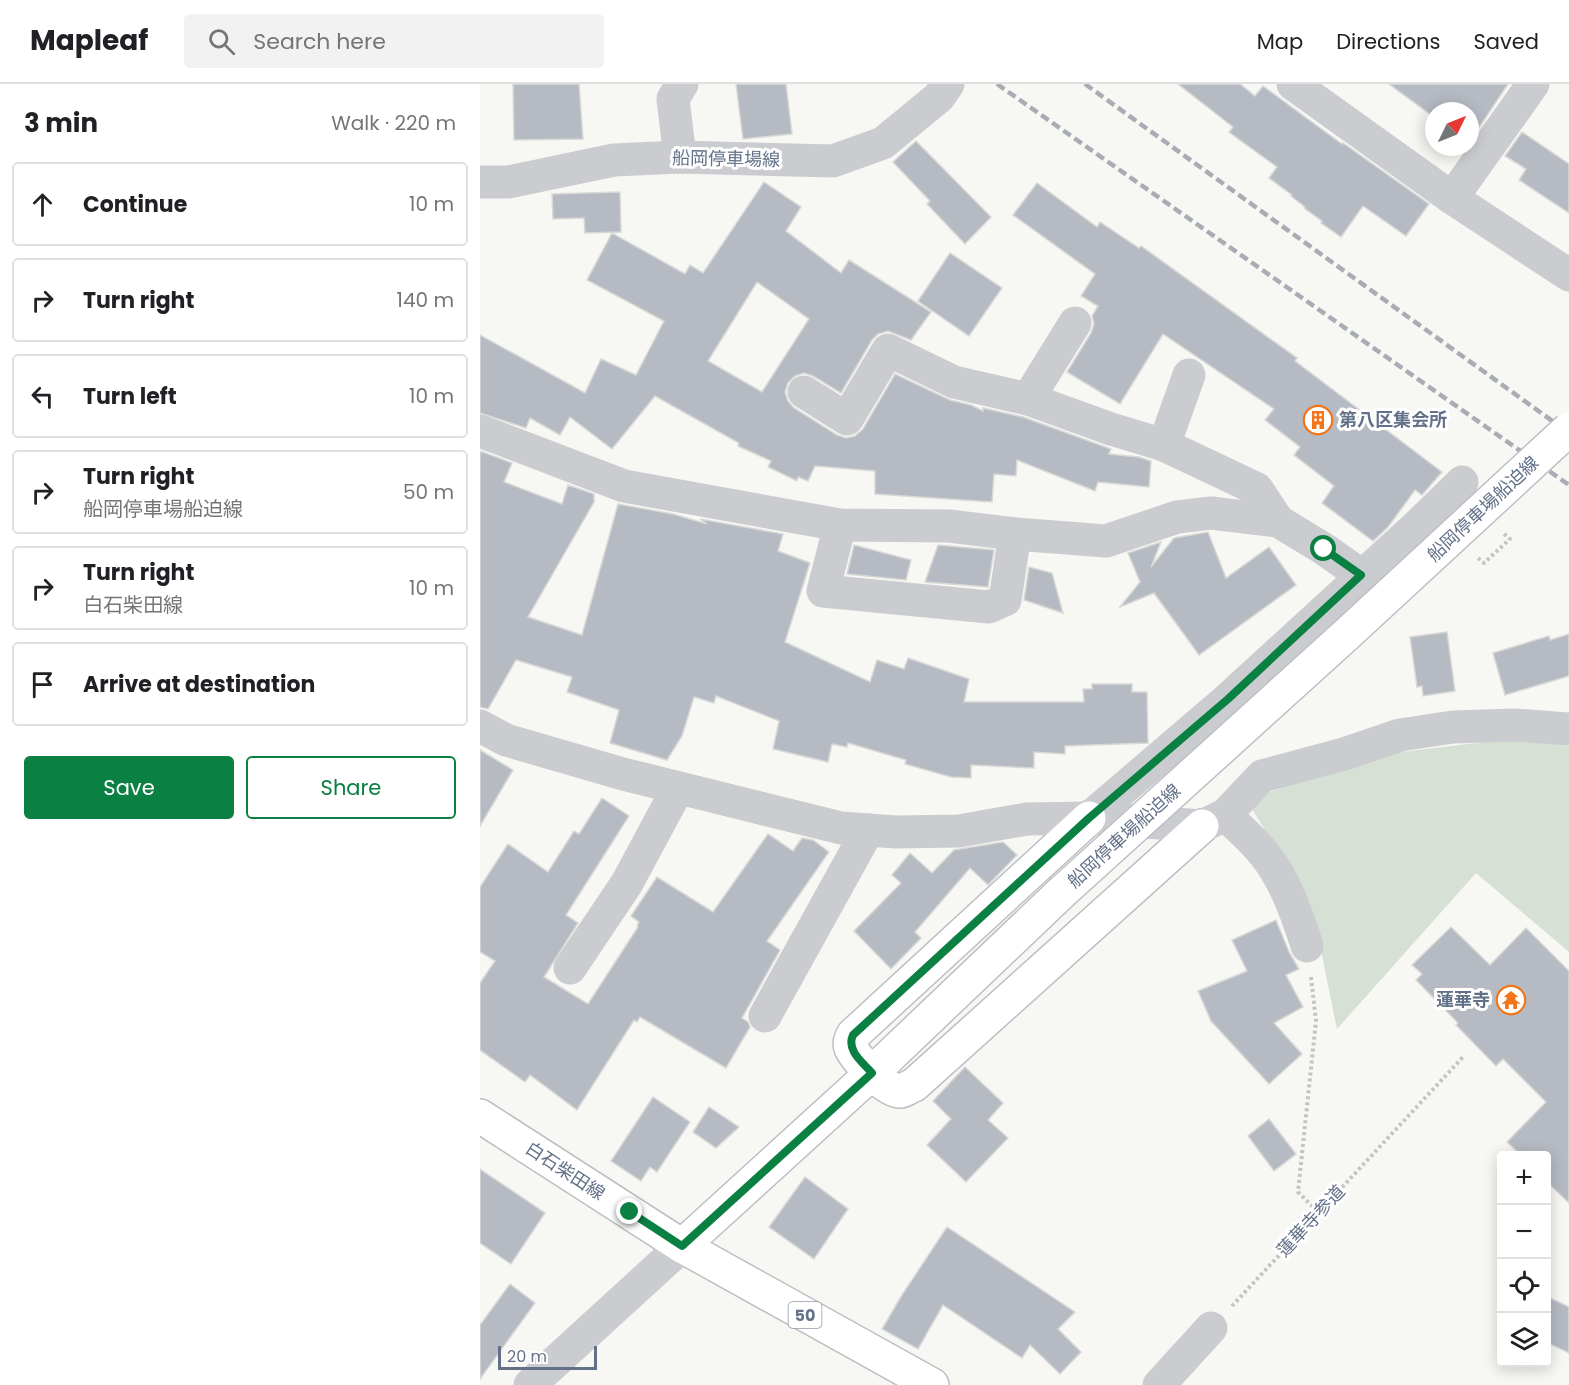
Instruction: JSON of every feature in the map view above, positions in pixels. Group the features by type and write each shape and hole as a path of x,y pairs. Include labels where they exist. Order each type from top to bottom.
{"main road":[{"name":"船岡停車場船迫線","path":"682,1246 872,1073 1061,893 1569,429"},
{"path":"1089,818 853,1035 850,1042 851,1048 872,1073 891,1089 901,1091 914,1085 1214,820"},
{"name":"白石柴田線","path":"480,1116 682,1246 929,1384"}],"street":[{"path":"680,157 673,99 682,84"},
{"name":"船岡停車場線","path":"480,182 508,182 614,160 680,157 833,161 883,143 939,97 948,84"},
{"path":"1293,84 1452,198 1569,275"},
{"path":"1452,198 1533,84"},
{"path":"1028,399 1075,323"},
{"path":"804,392 847,419 888,350 954,382 1028,399 1111,429 1164,445 1257,489 1278,521"},
{"path":"1164,445 1189,375"},
{"path":"480,431 624,486 840,525 949,526 1106,542 1177,517 1211,513 1278,521 1361,575"},
{"path":"1089,818 1228,699 1462,482"},
{"path":"840,525 823,591 989,607 1005,600 1015,534"},
{"path":"1214,820 1262,776 1400,735 1453,728 1515,725 1569,729"},
{"path":"480,726 506,740 623,774 841,828 896,832 959,831 1028,819 1214,820 1252,839 1276,871 1295,911 1307,946"},
{"path":"570,969 627,882 678,788"},
{"path":"765,1016 868,830"},
{"path":"530,1385 682,1246"},
{"path":"1159,1385 1211,1328"}],"path":[{"path":"1307,946 1316,1022 1298,1192 1319,1213"},
{"name":"蓮華寺参道","path":"1211,1328 1463,1057"}],"shaded area":[{"path":"1519,738 1569,746 1569,952 1476,873 1337,1029 1318,936 1288,867 1252,809 1270,792 1375,755"}],"building":[{"path":"513,84 579,84 583,139 514,140"},
{"path":"736,84 786,84 792,134 743,139"},
{"path":"1178,84 1240,84 1255,96 1263,86 1429,204 1406,236 1363,206 1341,237 1321,223 1322,221 1304,208 1292,195 1269,178 1277,167 1229,132 1233,127"},
{"path":"1389,84 1508,84 1479,128 1479,102 1425,102 1425,110"},
{"path":"1522,132 1569,164 1569,213 1519,180 1526,169 1505,156"},
{"path":"916,141 991,217 965,244 927,204 930,201 893,162"},
{"path":"764,182 801,207 786,231 841,273 849,260 931,312 911,340 888,331 878,334 872,340 841,393 813,376 804,373 795,376 788,383 785,392 794,408 837,435 846,438 855,436 863,429 895,374 950,400 971,405 983,411 983,408 1023,417 1111,449 1109,454 1139,457 1151,461 1149,487 1098,482 1095,491 1017,460 1016,476 994,474 992,502 875,494 875,471 815,466 808,481 798,477 797,481 768,467 771,461 738,446 739,443 655,396 612,449 570,417 560,435 530,418 526,428 480,413 480,335 585,393 601,359 636,375 664,321 587,280 612,233 685,274 690,265 703,273","holes":["757,282 809,319 762,392 708,361"]},
{"path":"1037,183 1097,227 1100,222 1139,248 1141,246 1297,358 1295,361 1442,472 1422,495 1415,490 1388,527 1373,541 1322,503 1334,486 1294,455 1300,447 1265,420 1274,409 1163,334 1120,404 1067,372 1094,324 1092,316 1098,306 1081,296 1095,274 1013,215"},
{"path":"620,192 621,232 585,233 584,218 553,219 552,194"},
{"path":"950,253 1002,288 969,336 918,301"},
{"path":"480,451 512,463 504,482 562,504 568,485 594,494 594,502 528,617 582,635 618,504 673,514 707,524 700,519 783,534 778,551 810,563 785,642 870,682 877,660 904,669 908,658 969,679 964,702 1084,702 1083,689 1092,689 1092,684 1132,684 1132,692 1147,692 1148,743 1065,746 1065,754 1034,752 1034,768 971,765 971,778 951,777 905,764 906,760 848,743 847,747 832,744 828,762 773,749 779,721 716,696 714,703 694,697 682,736 667,760 610,743 619,710 567,692 572,677 516,660 488,709 480,707"},
{"path":"1208,532 1226,578 1269,547 1296,585 1199,655 1154,593 1120,607 1140,582 1128,553 1161,542 1151,567 1174,538"},
{"path":"854,545 911,560 906,580 847,574"},
{"path":"938,545 994,550 988,587 925,582"},
{"path":"1029,567 1052,573 1063,613 1024,600"},
{"path":"1447,632 1455,691 1423,696 1422,686 1417,687 1410,637"},
{"path":"1569,634 1569,676 1505,695 1493,653 1549,636 1550,640"},
{"path":"480,750 513,770 480,826"},
{"path":"602,798 629,816 566,915 578,923 544,977 588,1004 638,927 639,922 631,916 657,877 713,912 768,834 793,851 802,838 813,840 829,852 767,941 780,950 742,1018 748,1022 750,1027 726,1068 640,1017 637,1022 634,1020 577,1110 530,1075 525,1082 480,1050 480,983 495,961 480,952 480,887 508,844 548,872 574,831 579,834"},
{"path":"1003,842 1017,855 988,885 970,868 915,932 921,938 891,969 854,931 901,883 892,875 910,853 932,873 954,850"},
{"path":"1276,920 1289,952 1299,969 1286,975 1303,1007 1274,1023 1302,1054 1269,1084 1211,1021 1198,991 1247,971 1232,940"},
{"path":"1451,927 1490,965 1526,928 1569,971 1569,1203 1551,1186 1551,1151 1517,1151 1507,1142 1546,1102 1503,1059 1496,1066 1416,980 1422,974 1412,965"},
{"path":"965,1067 1003,1103 988,1120 1008,1138 966,1182 927,1145 951,1119 933,1101"},
{"path":"653,1097 690,1122 657,1172 650,1167 641,1181 611,1161"},
{"path":"709,1107 739,1127 716,1148 693,1132"},
{"path":"1269,1119 1296,1154 1274,1171 1248,1136"},
{"path":"480,1169 545,1213 511,1264 480,1243"},
{"path":"805,1177 848,1209 814,1259 769,1227"},
{"path":"947,1227 1075,1312 1058,1329 1081,1352 1060,1374 1030,1345 1022,1358 943,1305 918,1349 882,1329"},
{"path":"510,1284 535,1303 480,1379 480,1325"},
{"path":"1551,1298 1569,1307 1569,1353 1551,1344"}],"railway":[{"path":"997,84 1569,485"},
{"path":"1085,84 1569,433"}],"place":[{"name":"第八区集会所","path":"1318,420"},
{"name":"蓮華寺","path":"1511,1000"}],"route":[{"path":"630,1212 682,1246 872,1073 851,1048 850,1042 853,1035 1089,818 1228,699 1361,575 1324,549"}]}
